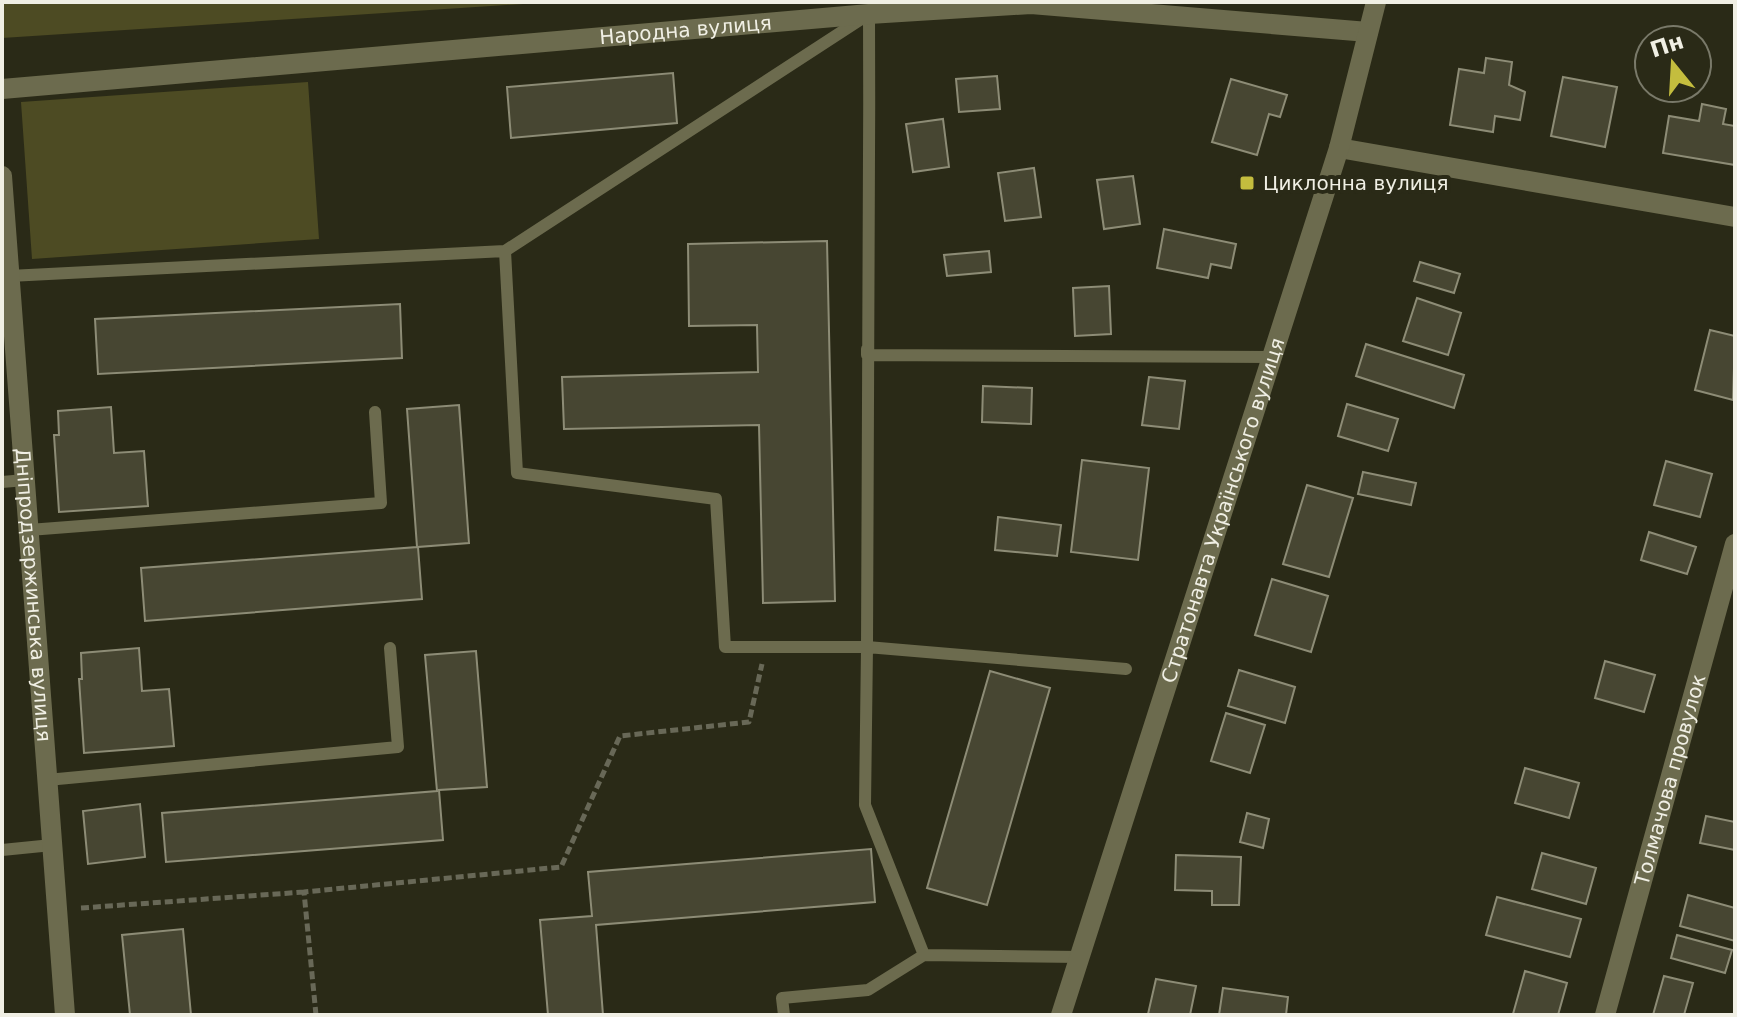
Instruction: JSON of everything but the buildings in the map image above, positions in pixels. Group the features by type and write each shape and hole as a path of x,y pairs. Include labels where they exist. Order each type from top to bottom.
{"street":[{"name":"Стратонавта Українського вулиця","path":"1061,1015 1339,148 1376,2"},
{"name":"Народна вулиця","path":"2,89 869,14 1031,4 1368,32"},
{"path":"1339,148 1735,217"},
{"name":"Дніпродзержинська вулиця","path":"2,176 9,276 9,368 25,480 65,1015"},
{"name":"Толмачова провулок","path":"1605,1015 1735,544"}],"lane":[{"path":"9,276 505,251 869,14"},
{"path":"869,14 865,805 924,955"},
{"path":"505,251 517,473 716,499 725,647 867,647 1126,669"},
{"path":"867,355 1271,357"},
{"path":"29,530 381,503 375,412"},
{"path":"2,482 25,480"},
{"path":"47,780 398,747 390,648"},
{"path":"2,850 52,845"},
{"path":"784,1015 782,998 868,990 924,955 1081,957"}],"path":[{"path":"57,909 304,892 561,867 620,736 749,722 765,647"},
{"path":"304,892 316,1015"}],"shaded area":[{"path":"2,2 554,2 2,38"},
{"path":"308,82 319,239 32,259 21,102"}],"place":[{"name":"Циклонна вулиця","path":"1247,183"}]}
